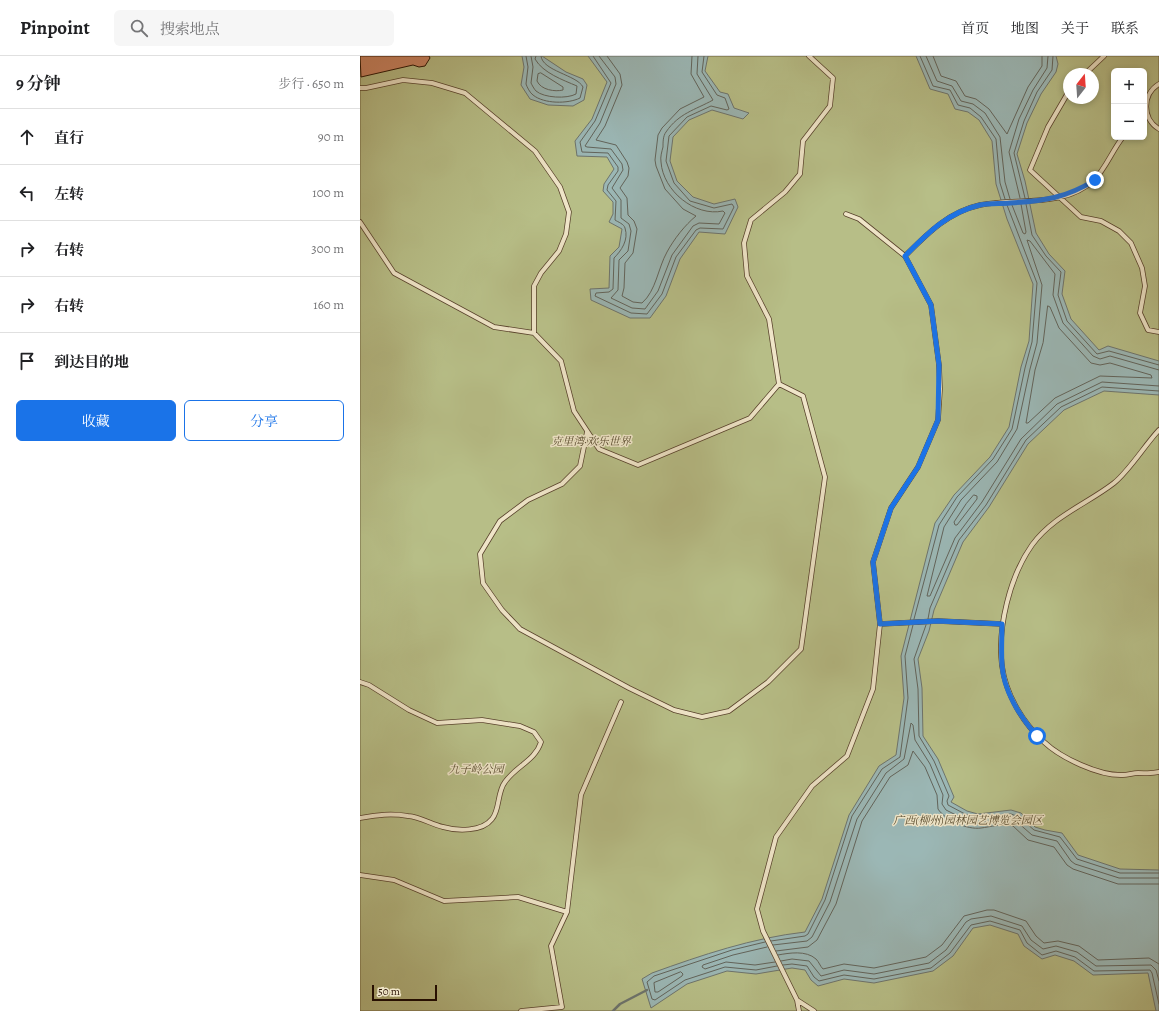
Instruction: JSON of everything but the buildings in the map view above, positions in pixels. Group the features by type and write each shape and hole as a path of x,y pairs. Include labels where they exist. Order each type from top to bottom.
{"lane":[{"path":"360,222 394,273 494,327 534,333 561,361 574,411 598,449 638,465 750,418 779,384 769,319 747,276 744,243 751,220 785,192 800,174 803,141 830,106 833,78 809,56"},
{"path":"1091,68 1104,56"},
{"path":"360,88 403,80 432,83 465,93 535,151 560,187 569,212 566,234 559,251 541,273 534,286 534,333"},
{"path":"1159,84 1149,93 1146,102 1146,111 1149,119 1159,129"},
{"path":"1063,101 1048,127 1030,170 1082,217 1101,221 1119,231 1131,244 1142,268 1145,286 1140,313 1148,330 1159,332"},
{"path":"905,256 930,231 944,220 967,209 980,205 1042,201 1061,197 1080,189 1095,180 1121,140"},
{"path":"799,1011 797,1000 786,980 756,909 776,837 812,786 846,756 873,689 880,624 873,562 891,508 918,467 938,420 939,365 931,305 905,256 859,219 846,214"},
{"path":"587,432 580,466 562,484 528,500 500,520 480,554 484,582 502,610 520,629 629,688 674,710 702,717 729,711 768,682 801,650 825,477 803,396 779,384"},
{"path":"1159,430 1115,482 1053,523 1032,544 1019,568 1010,591 1002,624 1002,666 1006,685 1025,722 1037,736 1053,750 1077,764 1123,776 1159,772"},
{"path":"880,624 894,622 938,621 1002,624"},
{"path":"360,682 369,685 409,710 437,723 482,720 520,726 534,732 541,742 538,751 532,759 520,766 504,783 492,819 479,828 444,828 410,816 387,813 360,818"},
{"path":"521,1011 562,1007 551,946 567,912 581,795 621,702"},
{"path":"360,875 394,880 444,900 518,896 567,912"},
{"path":"797,1000 814,1011"}],"green space":[{"path":"360,56 1159,56 1159,1011 360,1011"}],"water":[{"path":"522,56 542,56 566,72 583,79 587,85 584,100 573,106 548,105 530,99 521,85 524,67"},
{"path":"588,56 708,56 705,71 720,92 728,94 734,108 749,113 743,119 712,110 689,120 673,137 670,161 677,181 693,197 714,204 735,199 738,207 725,234 699,232 680,259 666,296 650,318 630,318 591,300 590,289 609,288 610,256 619,247 622,229 609,222 613,214 613,202 603,191 604,184 614,169 607,157 577,156 575,141 592,119 607,82"},
{"path":"916,56 1056,56 1058,64 1056,72 1041,94 1027,123 1017,154 1025,181 1036,233 1049,254 1065,271 1062,294 1071,319 1099,350 1108,346 1159,361 1159,395 1104,391 1064,410 1028,444 989,507 963,542 934,610 929,631 918,659 922,688 923,736 938,759 954,797 951,802 967,811 978,814 1011,810 1021,813 1035,827 1062,833 1078,855 1120,869 1159,870 1159,1011 1156,1011 1148,973 1093,975 1074,961 1055,955 1042,959 1024,946 1018,934 990,925 973,928 953,956 933,971 874,983 844,979 818,986 811,980 805,970 792,968 756,974 727,971 687,984 651,1008 642,979 652,973 746,943 766,938 805,932 822,899 849,815 879,766 896,755 904,698 901,656 935,523 954,495 990,457 1009,427 1021,367 1029,341 1033,284 1007,219 996,184 992,141 979,120 968,112 955,109 948,94 930,89"}],"waterway":[{"path":"613,1011 620,1004 647,990"}],"route":[{"path":"1037,736 1025,722 1006,685 1002,666 1002,624 938,621 894,622 880,624 873,562 891,508 918,467 938,420 940,389 939,365 931,305 905,256 930,231 944,220 967,209 980,205 1042,201 1061,197 1080,189 1095,180"}],"park label":[{"name":"克里湾·欢乐世界","path":"591,441"},
{"name":"九子岭公园","path":"476,769"},
{"name":"广西(柳州)园林园艺博览会园区","path":"968,820"}]}
